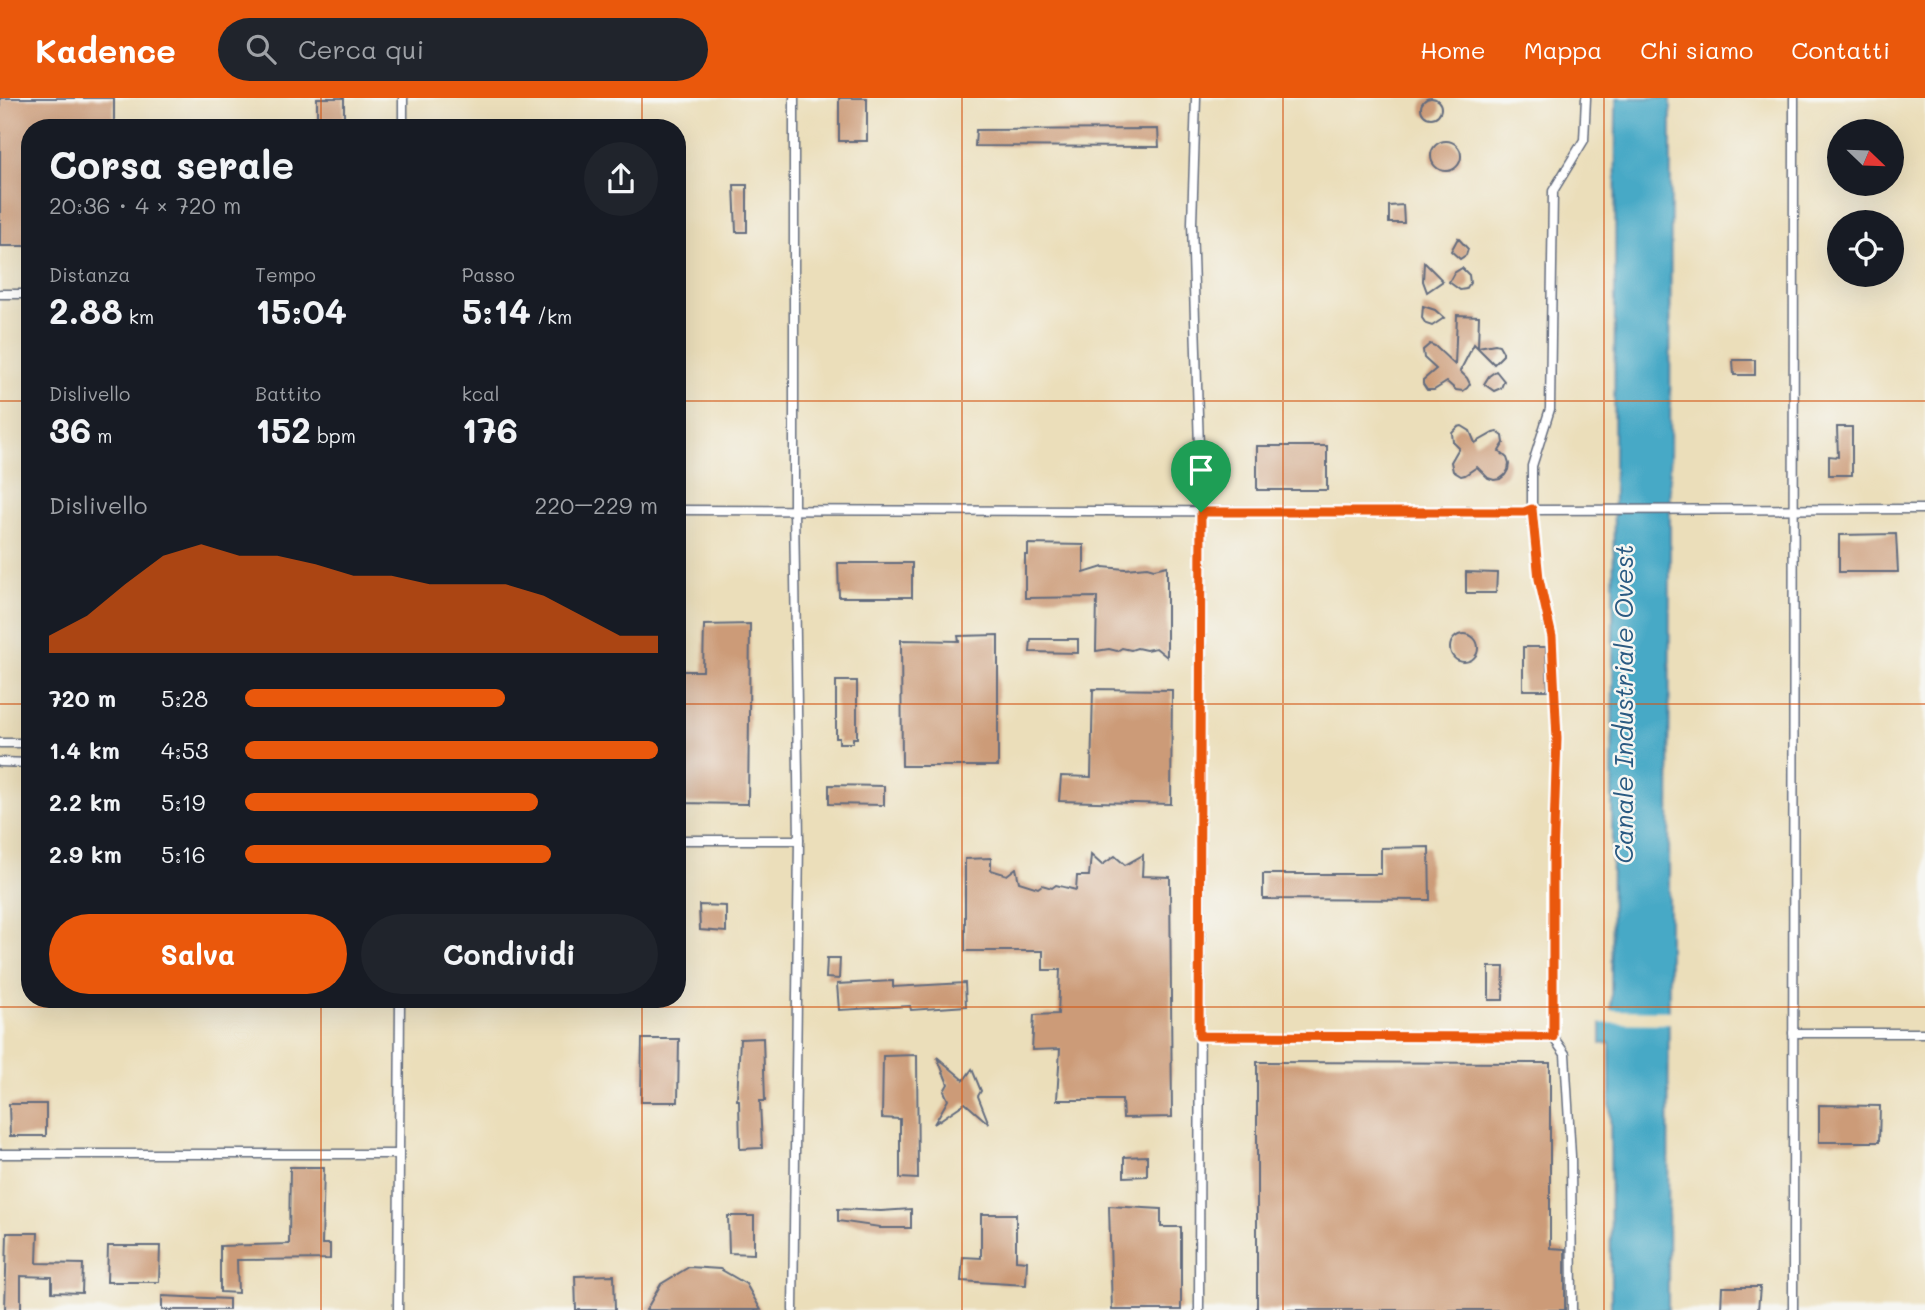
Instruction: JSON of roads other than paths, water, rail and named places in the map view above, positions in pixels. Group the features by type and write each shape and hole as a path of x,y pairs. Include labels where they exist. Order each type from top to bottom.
{"lane":[{"path":"403,98 403,119"},
{"path":"793,1310 799,840 794,509 794,98"},
{"path":"1196,98 1192,223 1201,512 1199,1310"},
{"path":"1572,1310 1572,1156 1566,1066 1565,1054 1553,1037 1553,861 1557,739 1552,637 1539,579 1532,509 1532,466 1549,409 1553,191 1584,140 1586,98"},
{"path":"1793,1310 1794,98"},
{"path":"0,294 21,294"},
{"path":"686,510 1524,512 1532,509 1925,509"},
{"path":"0,743 21,743"},
{"path":"0,762 21,762"},
{"path":"686,840 799,840"},
{"path":"398,1310 400,1008"},
{"path":"1793,1033 1925,1033"},
{"path":"1199,1036 1553,1037"},
{"path":"0,1154 398,1154"}],"water":[{"name":"Canale Industriale Ovest","path":"1616,98 1671,98 1668,1310 1611,1310 1610,1043 1601,1044 1601,1018 1611,1017"}]}
